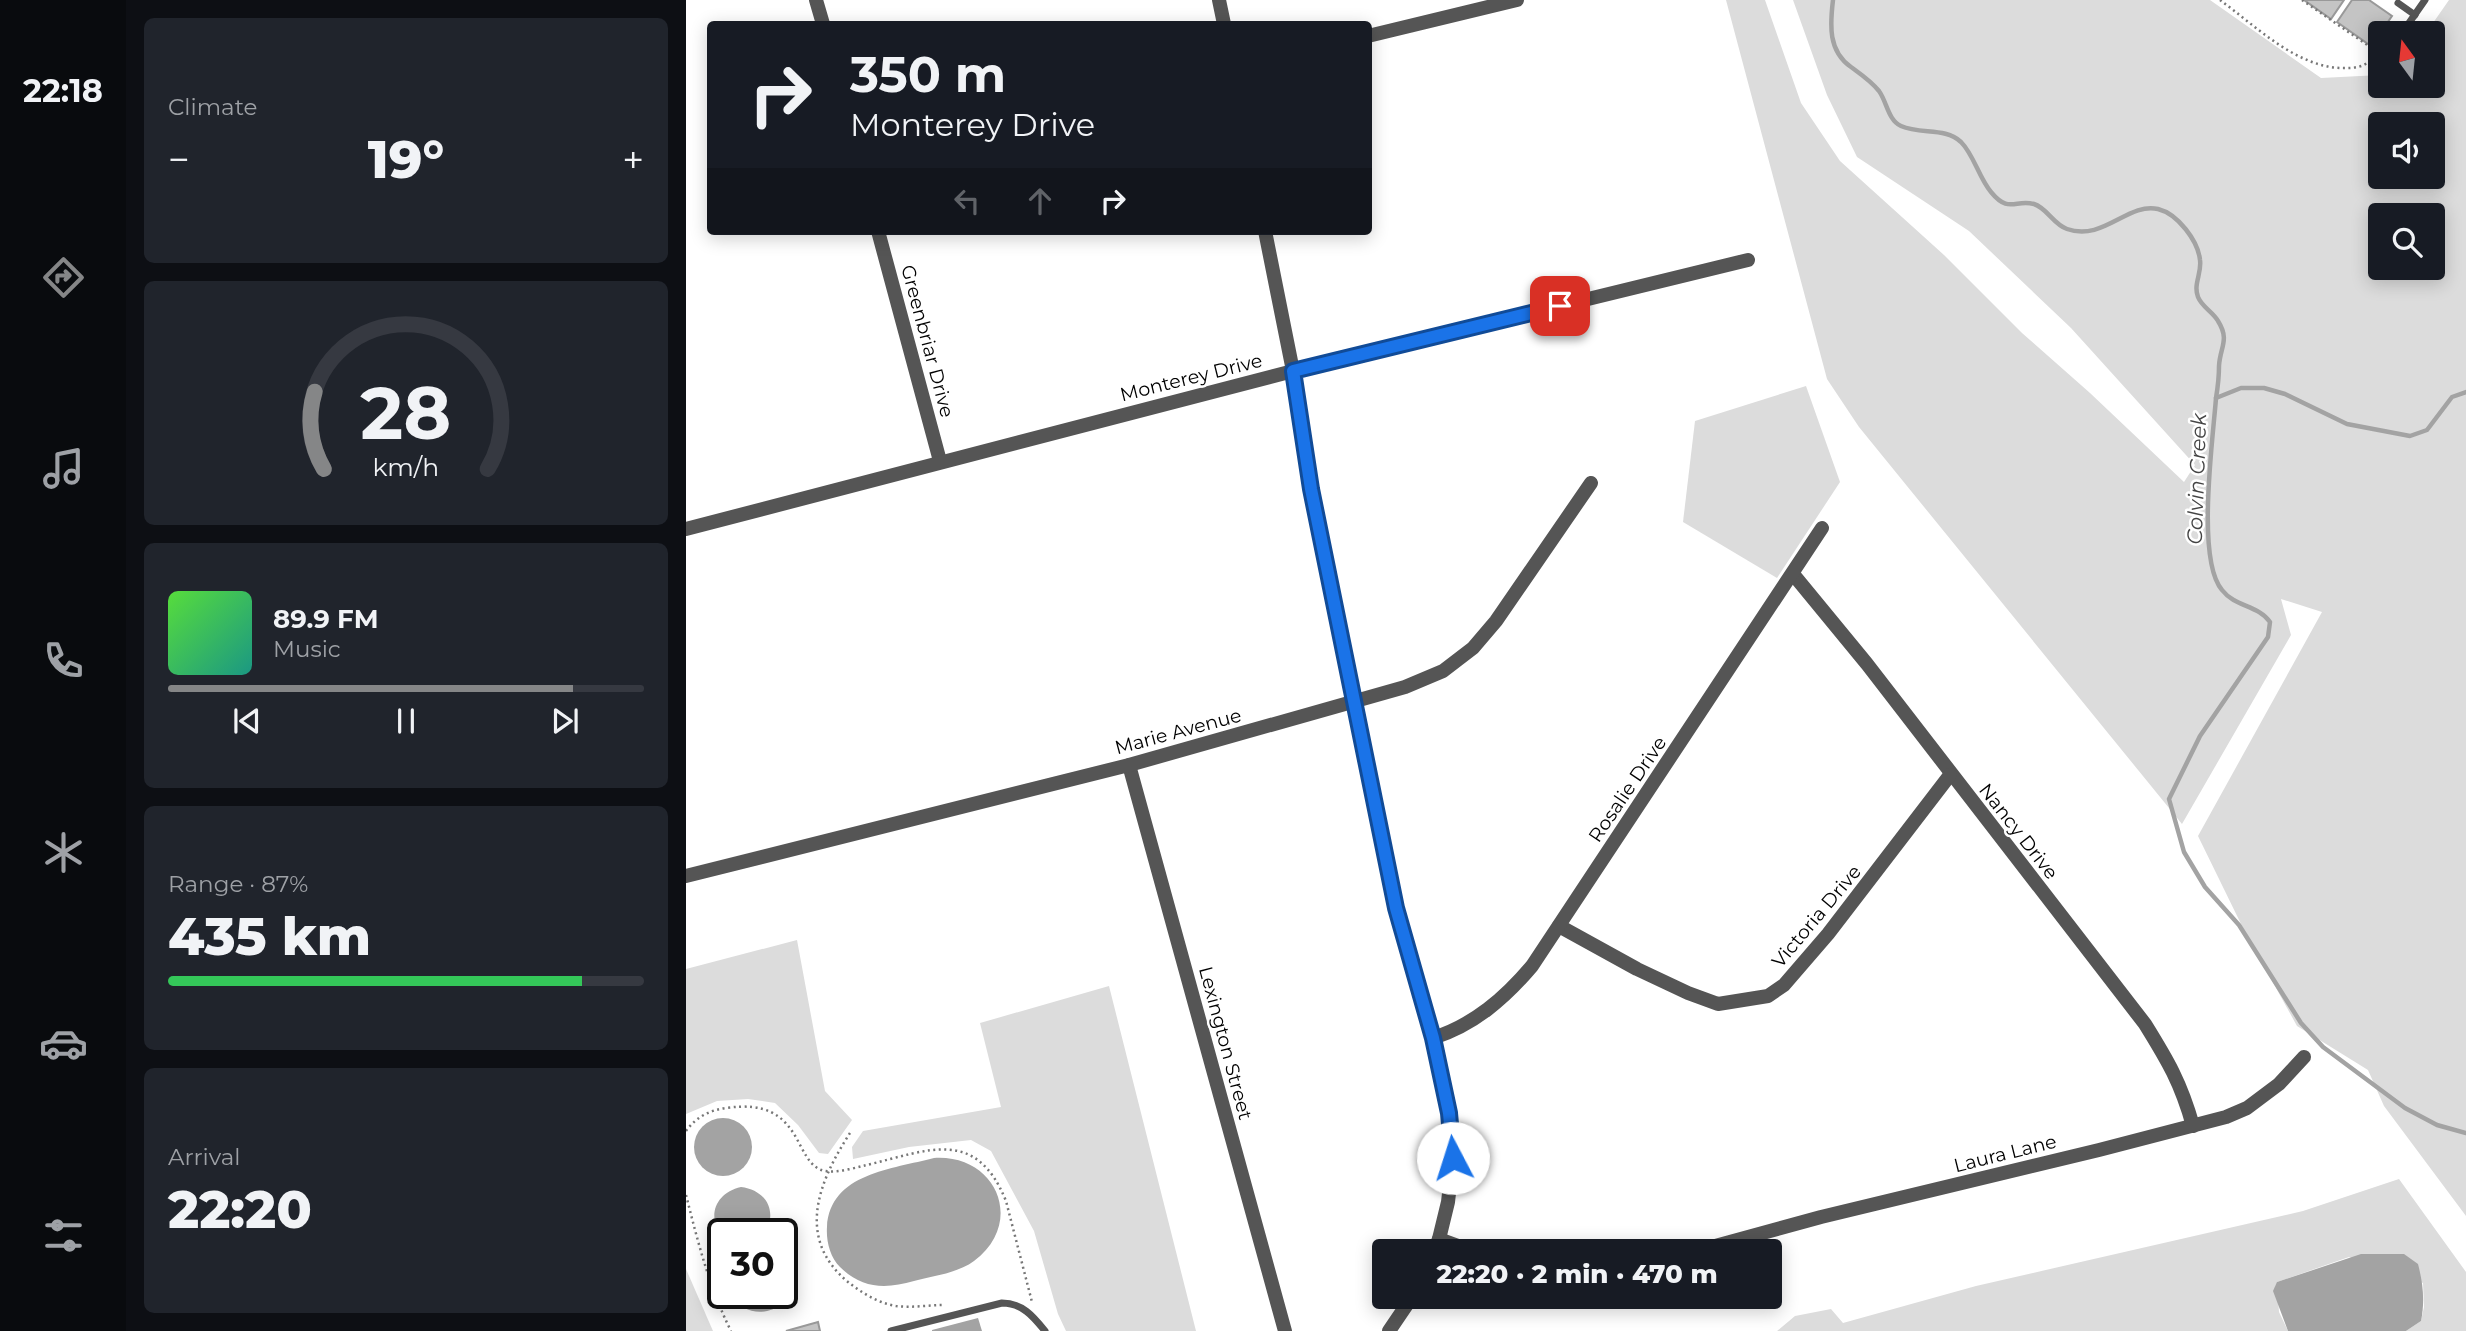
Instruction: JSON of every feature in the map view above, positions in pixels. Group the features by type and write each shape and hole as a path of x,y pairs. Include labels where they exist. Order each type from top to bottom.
{"street":[{"path":"816,0 822,21"},
{"path":"1219,0 1223,21"},
{"path":"1372,35 1517,0"},
{"name":"Greenbriar Drive","path":"879,235 940,461"},
{"path":"1266,235 1293,371 1311,489 1396,908 1433,1038 1449,1113 1453,1158 1448,1202 1438,1239"},
{"name":"Monterey Drive","path":"686,529 1293,371 1748,260"},
{"name":"Marie Avenue","path":"686,876 1129,765 1354,703 1405,687 1443,671 1473,648 1496,621 1591,483"},
{"name":"Rosalie Drive","path":"1433,1038 1455,1031 1485,1012 1511,991 1532,966 1822,528"},
{"name":"Nancy Drive","path":"1793,574 1867,664 1950,775 2145,1024 2183,1089 2193,1126"},
{"name":"Lexington Street","path":"1129,765 1285,1331"},
{"name":"Victoria Drive","path":"1559,926 1637,969 1718,1004 1768,996 1784,985 1828,934 1950,775"},
{"name":"Laura Lane","path":"1741,1239 2226,1117 2247,1108 2279,1084 2304,1057"},
{"path":"1389,1331 1404,1309"}],"lane":[{"path":"2410,21 2425,0"},
{"path":"2398,3 2414,15"},
{"path":"891,1331 1002,1303 1022,1307 1045,1331"}],"path":[{"path":"2220,0 2313,64 2338,68 2360,67 2368,62"},
{"path":"2302,0 2368,45"},
{"path":"686,1131 692,1122 719,1109 763,1108 787,1124 815,1167 828,1171 943,1150 959,1150 978,1159 993,1174 1006,1201 1036,1319"},
{"path":"850,1133 828,1171 817,1204 821,1247 835,1269 856,1288 882,1302 897,1306 951,1304"},
{"path":"686,1195 705,1271 731,1331"}],"shaded area":[{"path":"1726,0 1765,0 1801,103 1840,161 1944,255 2022,333 2184,482 2195,465 2071,328 1969,231 1857,157 1827,95 1793,0 2210,0 2321,78 2368,76 2368,98 2445,98 2445,21 2434,21 2449,0 2466,0 2466,1216 2384,1106 2368,1070 2297,1026 2242,926 2198,836 2322,612 2281,599 2291,635 2182,824 1859,427 1827,379"},
{"path":"1806,386 1840,482 1777,578 1683,522 1695,421"},
{"path":"797,940 825,1091 852,1120 828,1154 819,1153 798,1125 775,1103 748,1099 717,1101 686,1114 686,969"},
{"path":"1109,986 1196,1331 1066,1331 1058,1314 1034,1231 991,1151 971,1140 909,1147 853,1159 852,1147 863,1131 1001,1107 980,1023"},
{"path":"723,1118 734,1120 747,1131 752,1147 750,1158 739,1171 723,1176 712,1174 699,1163 694,1147 696,1136 707,1123"},
{"path":"934,1158 956,1160 974,1167 988,1179 997,1193 1001,1210 998,1228 990,1245 974,1261 961,1268 904,1284 875,1285 857,1280 848,1274 834,1258 827,1238 831,1209 839,1195 866,1176"},
{"path":"2399,1179 2466,1272 2466,1331 2406,1331 2421,1321 2424,1307 2423,1283 2349,1257 2277,1282 2279,1312 2288,1331 1777,1331 1795,1316 1831,1309 1843,1323 1976,1286 2303,1211"},
{"path":"741,1187 757,1192 767,1203 770,1218 714,1218 719,1200"},
{"path":"2361,1254 2404,1254 2418,1264 2423,1292 2421,1321 2406,1331 2288,1331 2273,1291 2277,1282"},
{"path":"686,1269 713,1331 686,1331"},
{"path":"749,1309 774,1309 762,1312"},
{"path":"978,1318 982,1331 932,1331 932,1330"}],"building":[{"path":"2304,0 2344,0 2331,19"},
{"path":"2352,0 2369,0 2392,16 2388,21 2368,21 2368,44 2337,22"},
{"path":"818,1322 820,1331 786,1331"}],"waterway":[{"name":"Colvin Creek","path":"1833,0 1832,37 1843,61 1879,91 1890,115 1901,126 1948,134 1961,142 1997,199 2008,204 2034,204 2062,227 2080,232 2104,227 2136,211 2158,209 2173,216 2191,237 2200,260 2196,288 2198,297 2218,321 2224,339 2219,366 2208,498 2210,553 2214,575 2227,596 2259,612 2270,622 2268,637 2200,736 2169,799 2184,852 2205,887 2239,925 2301,1023 2323,1047 2405,1108 2437,1125 2466,1133"},
{"path":"2216,398 2241,388 2264,388 2285,394 2347,424 2410,436 2427,430 2452,397 2466,392"}],"route":[{"path":"1453,1158 1449,1113 1433,1038 1396,908 1354,703 1311,489 1293,371 1560,306"}]}
